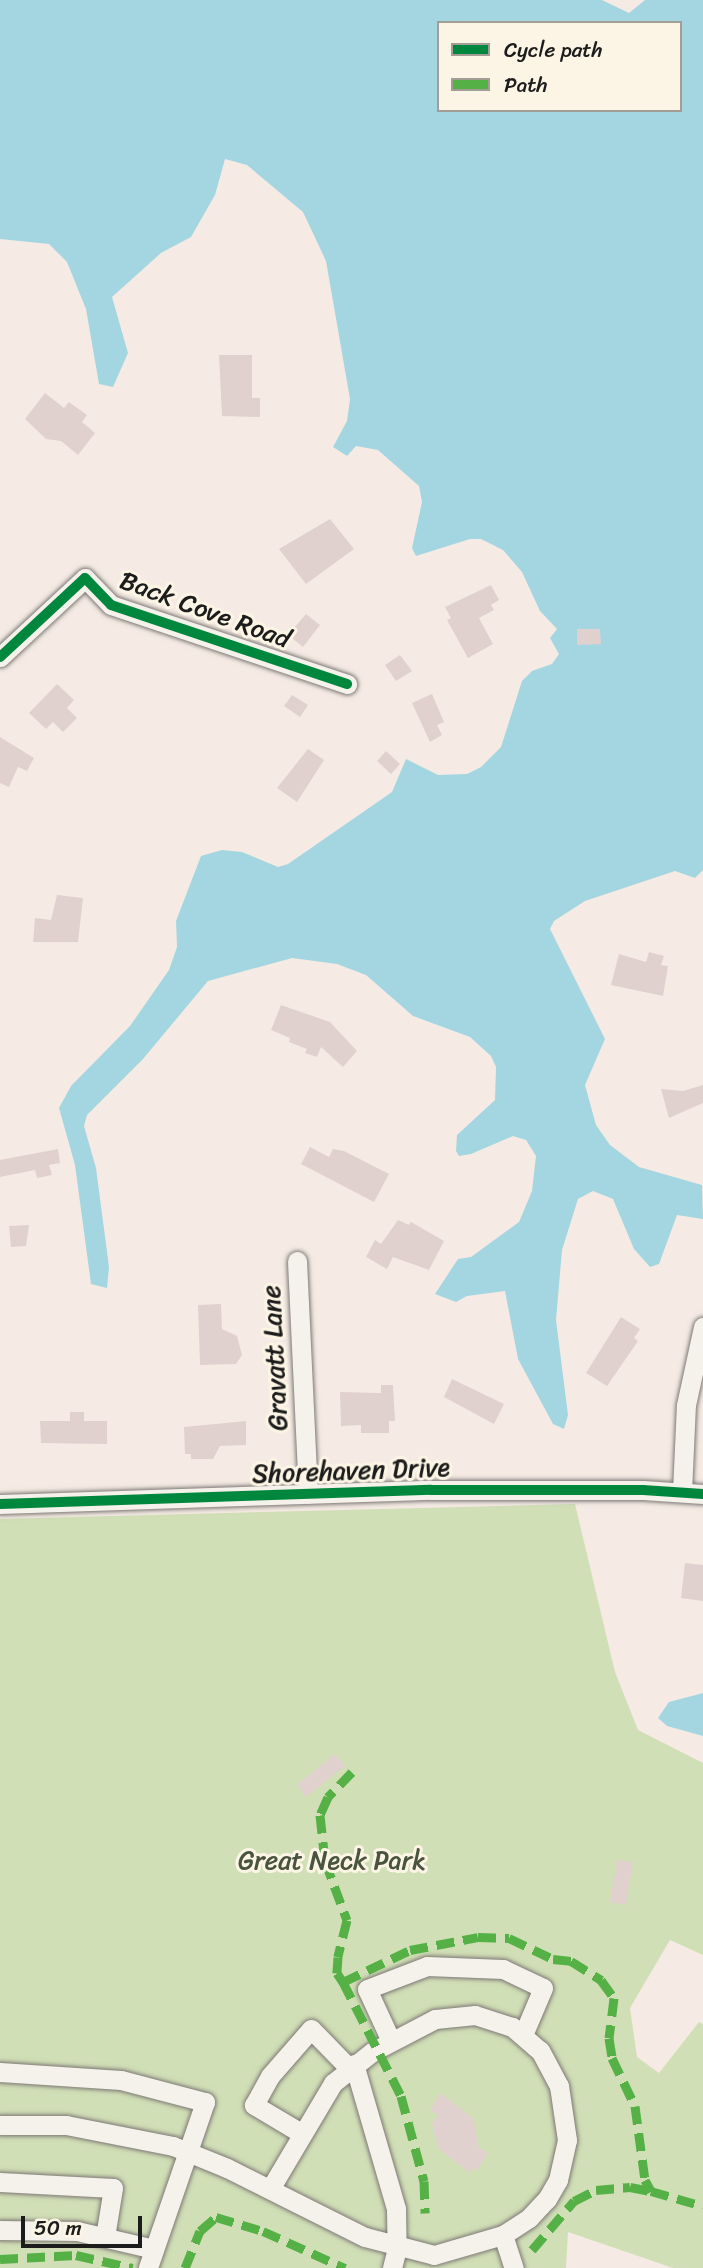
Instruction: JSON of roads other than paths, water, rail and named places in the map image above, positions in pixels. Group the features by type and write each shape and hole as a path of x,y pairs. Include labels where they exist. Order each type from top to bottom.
{"street":[{"name":"Back Cove Road","path":"0,657 85,579 111,604 347,684"},
{"name":"Gravatt Lane","path":"297,1261 308,1494"},
{"path":"682,1492 686,1405 703,1327"},
{"name":"Shorehaven Drive","path":"0,1504 308,1494 703,1494"},
{"path":"391,2041 366,1989 427,1966 503,1969 543,1988 523,2035"},
{"path":"0,2125 111,2131 187,2151 397,2248 434,2255 503,2235 547,2199 558,2180 567,2140 559,2087 540,2051 523,2035 494,2018 455,2015 435,2019 391,2041 351,2066 319,2100 270,2189"},
{"path":"301,2133 254,2105 270,2076 311,2029 351,2066 396,2209 397,2248 392,2268"},
{"path":"0,2072 121,2080 205,2102 148,2268"},
{"path":"0,2182 113,2188 105,2237"},
{"path":"0,2230 77,2231 154,2249"},
{"path":"503,2235 514,2268"}],"water":[{"path":"0,0 602,0 629,13 645,0 703,0 703,870 695,878 675,871 585,901 554,921 550,929 605,1039 585,1085 596,1125 610,1145 639,1167 702,1185 703,1219 677,1215 659,1264 650,1267 634,1249 613,1199 593,1191 578,1199 562,1250 556,1320 568,1415 564,1429 553,1424 518,1359 505,1291 467,1296 456,1302 435,1294 458,1259 471,1257 519,1222 532,1191 536,1156 526,1140 513,1136 471,1154 459,1156 456,1151 457,1135 495,1100 496,1067 491,1056 470,1037 413,1016 366,975 337,964 292,958 208,981 143,1059 87,1115 84,1126 96,1168 109,1267 107,1288 91,1284 75,1165 59,1108 71,1086 130,1026 169,970 177,947 176,921 201,856 222,850 242,852 278,867 288,864 392,792 406,759 438,775 467,774 481,767 501,747 522,681 532,671 552,664 559,654 550,638 557,629 540,611 522,572 503,550 481,539 470,539 416,556 412,548 422,502 419,486 378,450 356,446 347,456 333,447 347,421 350,399 326,261 303,212 247,165 225,159 215,195 191,237 161,253 112,297 128,353 113,387 99,384 86,309 67,262 49,244 0,239"},
{"path":"703,1693 703,1736 667,1726 658,1718 669,1702"}],"park label":[{"name":"Great Neck Park","path":"332,1861"}]}
